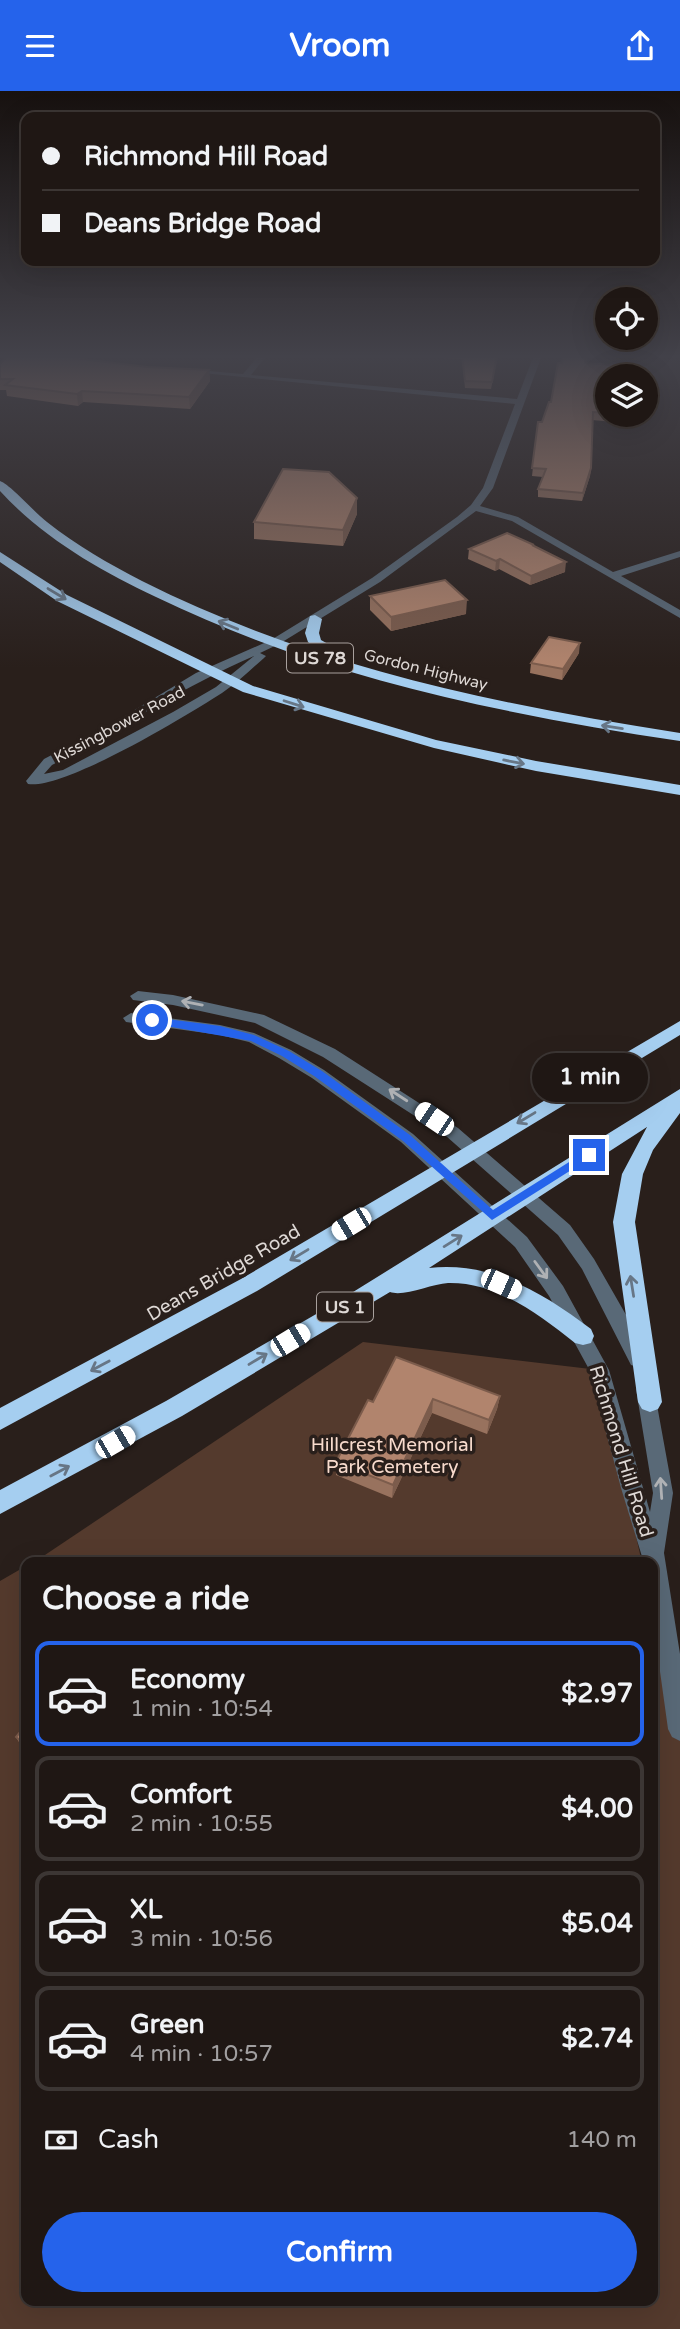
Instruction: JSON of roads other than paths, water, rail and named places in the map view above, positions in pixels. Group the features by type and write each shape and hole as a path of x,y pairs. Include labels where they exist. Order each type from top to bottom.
{"highway":[{"name":"Gordon Highway","path":"0,484 40,522 117,573 200,613 275,642 355,670 479,702 581,722 680,737"},
{"name":"US 78","path":"0,556 62,598 124,631 230,681 308,709 434,744 536,766 680,790"},
{"path":"315,619 310,633 312,639 334,655 479,702"},
{"name":"Deans Bridge Road","path":"0,1420 248,1285 680,1027"},
{"path":"650,1402 625,1233 626,1193 641,1149 680,1098"},
{"name":"US 1","path":"0,1503 117,1441 337,1312 680,1098"},
{"path":"337,1312 415,1278 454,1274 477,1277 523,1294 547,1307 583,1336"}],"street":[{"name":"Kissingbower Road","path":"275,642 230,681 177,715 67,773 32,781 48,762 117,726 209,671 275,642 376,580 474,507 488,488 499,459"},
{"path":"474,507 515,519 680,615"},
{"path":"614,575 680,554"},
{"name":"Richmond Hill Road","path":"138,996 223,1009 259,1019 290,1032 398,1094 452,1132 564,1230 588,1264 634,1346 650,1402 663,1493 654,1555"},
{"name":"Richmond Hill Road","path":"131,1018 220,1030 254,1038 318,1074 407,1138 521,1242 556,1291 583,1336 599,1370 631,1488 654,1555"},
{"name":"Richmond Hill Road","path":"658,1582 680,1729"}],"park label":[{"name":"Hillcrest Memorial Park Cemetery","path":"392,1455"}]}
